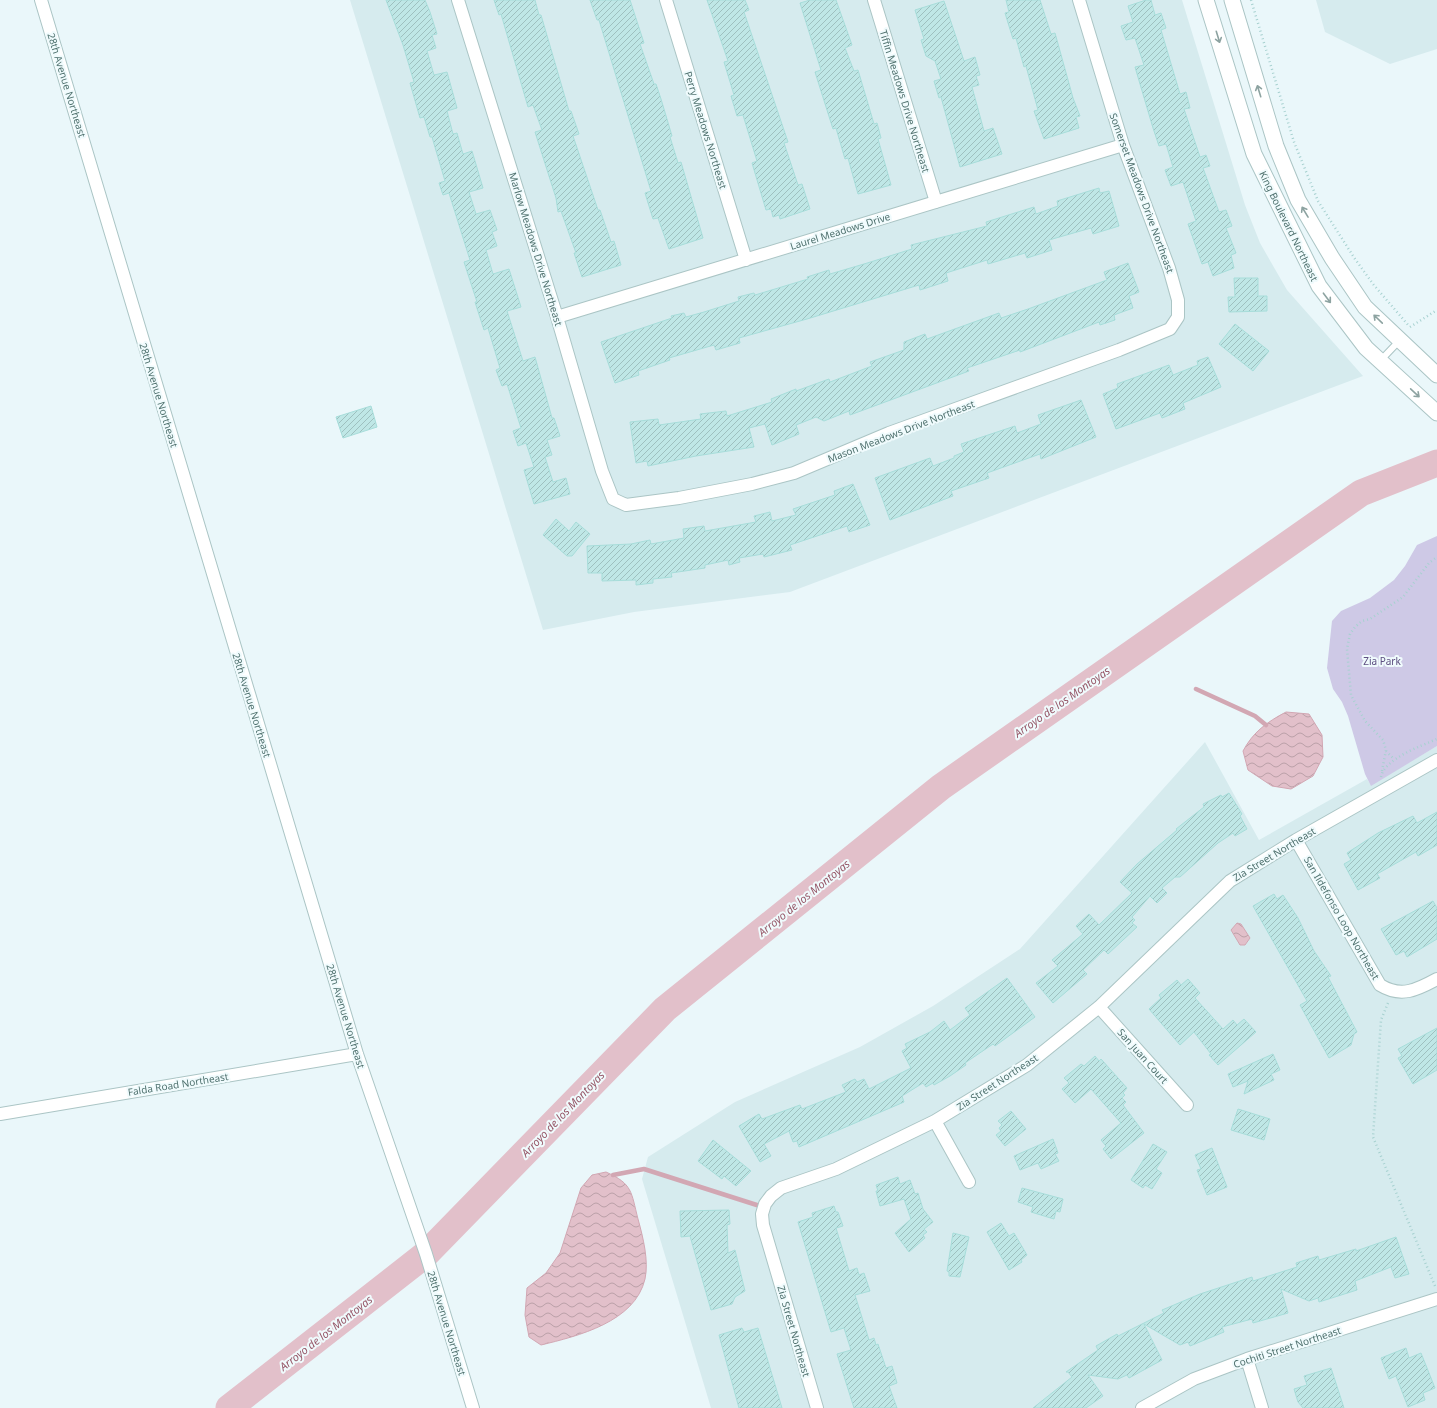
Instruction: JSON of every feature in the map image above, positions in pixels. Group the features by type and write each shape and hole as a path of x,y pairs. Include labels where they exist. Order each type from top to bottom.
{"street":[{"name":"28th Avenue Northeast","path":"41,0 357,1054 426,1254 473,1408"},
{"name":"Marlow Meadows Drive Northeast","path":"458,0 557,317 602,471 613,499"},
{"name":"Perry Meadows Northeast","path":"666,0 746,260"},
{"name":"Tiffin Meadows Drive Northeast","path":"874,0 936,202"},
{"name":"Somerset Meadows Drive Northeast","path":"1079,0 1123,145 1169,268 1178,300 1178,317"},
{"name":"King Boulevard Northeast","path":"1206,0 1254,154 1319,286 1366,348 1437,413"},
{"name":"King Boulevard Northeast","path":"1232,0 1276,146 1298,200 1332,258 1366,307 1437,375"},
{"name":"Laurel Meadows Drive","path":"557,317 1123,145"},
{"name":"Mason Meadows Drive Northeast","path":"613,499 626,505 679,498 752,484 794,473 889,434 1159,335 1170,329 1178,317"},
{"name":"Zia Street Northeast","path":"817,1408 763,1225 762,1214 765,1204 771,1196 781,1188 836,1169 935,1121 1027,1065 1099,1007 1230,881 1296,840 1437,760"},
{"name":"San Ildefonso Loop Northeast","path":"1296,840 1380,985 1392,991"},
{"path":"1392,991 1406,993 1423,987 1437,979"},
{"name":"San Juan Court","path":"1099,1007 1187,1105"},
{"name":"Falda Road Northeast","path":"0,1114 357,1054"},
{"path":"935,1121 969,1182"},
{"name":"Cochiti Street Northeast","path":"1142,1408 1194,1379 1247,1359 1437,1299"},
{"path":"1247,1359 1262,1408"}],"lane":[{"path":"1380,361 1400,340"}],"path":[{"path":"1251,0 1294,142 1318,201 1373,284 1414,332"},
{"path":"1410,327 1437,310"},
{"path":"1394,759 1386,750 1383,740 1365,721 1351,695 1347,649 1350,634 1352,630 1362,622 1398,602 1418,580 1429,563 1437,557"},
{"path":"1382,771 1394,759 1437,738"},
{"path":"1385,790 1381,780 1386,750"},
{"path":"1392,991 1381,1020 1373,1137 1437,1292"}],"shaded area":[{"path":"350,0 1182,0 1245,205 1260,243 1287,290 1363,376 790,592 634,612 543,630"},
{"path":"1316,0 1437,0 1437,49 1390,64 1325,32"},
{"path":"1205,742 1259,840 1367,779 1371,785 1437,746 1437,1408 711,1408 642,1179 648,1157 735,1102 860,1047 933,1006 1020,949"}],"green space":[{"name":"Zia Park","path":"1437,536 1437,746 1371,786 1365,774 1348,716 1342,702 1333,689 1327,668 1332,621 1341,611 1370,598 1394,580 1405,566 1417,545"}],"water":[{"path":"1286,712 1309,714 1322,735 1323,757 1313,776 1291,789 1272,786 1248,770 1243,751 1251,738 1261,728"},
{"path":"1237,923 1241,924 1250,938 1245,945 1240,945 1231,930"},
{"path":"606,1172 615,1176 626,1185 632,1195 645,1249 645,1279 639,1294 630,1306 603,1325 588,1332 541,1345 529,1337 525,1315 527,1288 546,1273 560,1253 581,1188 592,1175"}],"building":[{"path":"386,0 425,0 430,12 437,34 432,35 436,48 427,51 434,75 447,72 457,108 447,111 453,134 457,133 463,154 472,151 483,188 469,192 476,214 490,210 497,230 492,232 497,246 486,250 493,274 509,269 521,307 507,311 523,361 535,357 552,418 554,418 560,436 547,440 552,455 545,457 553,482 566,478 570,494 534,504 524,470 534,467 526,443 518,446 513,431 521,428 507,384 502,386 496,370 500,368 488,328 484,330 464,262 470,260 449,193 443,195 439,183 445,181 432,137 430,137 424,117 420,118 410,83 414,82 403,45"},
{"path":"494,0 535,0 539,15 541,15 569,111 571,111 579,134 573,136 598,210 600,210 611,242 614,241 621,265 582,277 574,253 576,253 561,211 558,212 556,198 535,132 542,130 533,105 528,107 501,14 499,15"},
{"path":"590,0 630,0 644,43 640,44 661,99 672,136 670,137 678,163 681,162 703,238 669,249 658,218 653,219 645,193 651,191 599,20 597,20"},
{"path":"707,0 745,0 749,10 744,12 788,142 784,143 798,185 802,184 810,209 780,219 779,215 773,217 771,209 766,210 752,163 757,161 743,115 737,116 731,96 734,95 724,62 728,61"},
{"path":"810,0 836,0 852,45 845,48 854,71 858,70 874,124 877,123 881,138 878,139 891,185 858,194 848,158 845,159 836,128 833,129 815,72 821,70 800,3"},
{"path":"1006,0 1040,0 1051,34 1055,33 1073,98 1080,116 1076,117 1079,128 1044,139 1034,111 1038,110 1026,66 1024,67 1016,38 1013,39 1005,13 1009,12"},
{"path":"1146,0 1151,0 1155,15 1161,13 1166,28 1161,30 1180,94 1186,92 1190,108 1184,109 1200,157 1206,155 1210,166 1203,168 1219,212 1226,210 1232,226 1226,228 1236,253 1231,255 1234,268 1213,276 1208,262 1202,264 1188,224 1196,221 1183,182 1171,186 1165,170 1173,167 1166,144 1159,146 1135,67 1144,65 1135,38 1126,40 1121,26 1133,22 1128,6"},
{"path":"944,1 964,61 975,57 980,75 976,76 979,85 972,87 984,131 993,128 1002,154 960,167 941,97 939,98 934,81 941,79 935,61 926,56 921,40 924,39 915,10"},
{"path":"1099,188 1100,193 1109,191 1119,226 1093,234 1091,228 1049,240 1052,250 1027,258 1025,253 988,264 987,260 946,273 948,281 920,290 919,285 739,338 740,343 716,350 714,345 669,358 670,360 638,371 639,375 615,383 601,342 672,318 671,316 684,313 686,317 704,312 739,301 738,297 754,293 755,295 808,279 807,277 829,270 830,274 912,249 911,245 987,226 986,222 1034,207 1036,214 1058,206 1057,201"},
{"path":"1128,263 1139,292 1129,296 1133,308 1114,315 1115,320 1100,325 1099,322 1020,352 1020,350 967,368 969,371 850,415 849,411 824,421 816,417 796,425 799,434 772,445 765,424 749,428 754,447 696,456 648,466 647,461 636,463 630,422 658,419 659,425 701,419 700,414 726,411 727,416 772,402 771,399 796,389 796,391 829,379 830,382 872,366 870,362 904,350 904,342 925,334 927,339 999,313 1001,318 1107,280 1104,272"},
{"path":"1234,278 1258,278 1258,296 1267,296 1267,311 1229,312 1228,297 1235,297"},
{"path":"1235,324 1269,351 1253,371 1219,344"},
{"path":"1208,357 1221,387 1183,403 1185,409 1162,418 1160,413 1116,429 1103,394 1118,388 1117,384 1169,365 1173,375 1198,365 1197,361"},
{"path":"1081,400 1096,437 1041,459 1040,454 987,473 989,478 951,491 953,496 890,520 875,478 930,458 933,466 954,458 954,456 964,452 961,444 1015,426 1017,433 1041,424 1038,415"},
{"path":"371,406 377,427 343,438 336,417"},
{"path":"853,484 870,525 849,532 847,526 790,545 792,550 764,557 763,554 739,558 740,562 729,565 728,560 705,565 705,568 671,573 672,577 653,579 653,583 636,585 636,580 602,581 602,573 588,573 587,546 631,544 650,540 651,544 684,538 683,529 704,526 705,531 756,522 754,516 770,512 772,521 796,515 793,509 835,495 834,491"},
{"path":"556,519 569,531 576,522 590,534 572,556 567,556 543,535"},
{"path":"1229,793 1242,814 1240,816 1247,829 1235,836 1233,833 1218,843 1180,877 1175,877 1162,888 1167,893 1157,903 1150,896 1132,917 1135,920 1132,923 1137,927 1108,954 1104,950 1083,970 1087,974 1053,1003 1036,983 1058,966 1052,960 1083,934 1076,926 1089,914 1099,925 1132,893 1120,882 1137,864 1177,830 1176,829 1204,807 1203,804 1221,795 1222,797"},
{"path":"1437,812 1437,845 1418,856 1416,852 1377,874 1380,878 1358,890 1344,864 1351,860 1347,853 1378,833 1413,816 1417,823"},
{"path":"1274,894 1277,899 1283,895 1298,918 1314,951 1331,976 1328,977 1357,1032 1354,1034 1351,1045 1329,1058 1300,1005 1307,1001 1253,906"},
{"path":"1433,901 1437,908 1437,939 1407,957 1404,951 1396,955 1381,929"},
{"path":"1007,978 1035,1017 995,1046 993,1044 965,1063 966,1065 950,1076 934,1085 933,1083 926,1087 923,1083 902,1096 904,1102 799,1147 797,1141 793,1142 789,1131 764,1144 771,1156 760,1162 739,1126 759,1114 762,1119 800,1105 802,1109 846,1092 842,1085 855,1079 857,1082 864,1079 869,1089 911,1068 902,1051 907,1048 905,1044 930,1032 944,1021 950,1030 970,1015 965,1008"},
{"path":"1188,979 1200,993 1195,998 1223,1029 1233,1020 1237,1025 1244,1019 1256,1032 1218,1065 1209,1055 1211,1054 1194,1032 1180,1045 1149,1009 1161,998 1159,995 1177,980 1181,985"},
{"path":"1437,1028 1437,1070 1413,1084 1398,1058 1402,1056 1398,1049"},
{"path":"1273,1054 1280,1070 1271,1074 1274,1080 1244,1094 1248,1081 1233,1087 1228,1074"},
{"path":"1095,1056 1099,1061 1101,1059 1127,1088 1123,1093 1125,1095 1122,1098 1126,1102 1123,1105 1144,1133 1111,1159 1103,1149 1106,1146 1101,1140 1121,1123 1091,1089 1075,1103 1062,1089 1069,1083 1064,1078 1081,1064 1084,1066"},
{"path":"1238,1109 1270,1119 1264,1140 1231,1130"},
{"path":"1011,1111 1026,1129 1005,1146 996,1135 1001,1131 999,1128 1002,1125 998,1121"},
{"path":"1053,1139 1058,1153 1055,1154 1059,1161 1041,1169 1038,1163 1020,1170 1014,1156"},
{"path":"713,1140 751,1171 736,1186 724,1176 722,1179 698,1161"},
{"path":"1153,1144 1167,1152 1156,1169 1162,1173 1152,1189 1145,1185 1143,1188 1131,1180"},
{"path":"1212,1148 1227,1187 1207,1195 1197,1170 1201,1169 1195,1155"},
{"path":"898,1177 900,1184 910,1180 915,1194 918,1193 923,1209 933,1222 924,1229 927,1232 923,1235 925,1238 909,1252 895,1233 911,1219 904,1199 880,1206 876,1191 878,1191 876,1185"},
{"path":"1022,1188 1063,1199 1060,1212 1056,1211 1054,1219 1031,1212 1033,1207 1018,1202"},
{"path":"834,1206 843,1226 836,1228 849,1271 857,1268 859,1275 864,1273 870,1291 855,1295 869,1340 874,1338 876,1345 878,1344 886,1368 892,1366 897,1383 889,1386 897,1408 854,1408 837,1354 851,1350 844,1328 831,1332 798,1222 813,1217 812,1213"},
{"path":"729,1210 730,1224 727,1225 728,1253 735,1250 745,1291 735,1297 732,1304 711,1310 690,1236 681,1237 680,1211"},
{"path":"1001,1223 1009,1236 1014,1233 1027,1255 1021,1260 1022,1262 1009,1270 987,1232"},
{"path":"953,1233 969,1237 960,1277 949,1276 949,1272 947,1271"},
{"path":"1396,1237 1409,1274 1395,1278 1391,1267 1355,1281 1357,1290 1319,1302 1318,1298 1309,1301 1281,1289 1288,1313 1253,1323 1252,1319 1222,1327 1224,1332 1190,1346 1188,1342 1180,1345 1144,1324 1162,1360 1129,1378 1127,1375 1118,1379 1088,1375 1103,1396 1086,1408 1033,1408 1072,1377 1068,1372 1066,1372 1098,1350 1096,1346 1117,1334 1118,1336 1164,1313 1162,1310 1200,1294 1252,1277 1253,1281 1297,1267 1296,1263 1318,1256 1319,1260 1356,1249 1356,1251"},
{"path":"742,1328 744,1332 758,1328 782,1408 739,1408 719,1335"},
{"path":"1406,1348 1409,1358 1421,1353 1435,1388 1423,1393 1425,1400 1408,1407 1396,1376 1389,1379 1381,1358"},
{"path":"1331,1368 1344,1408 1303,1408 1298,1402 1294,1389 1307,1385 1304,1376"}],"waterway":[{"name":"Arroyo de los Montoyas","path":"229,1408 426,1254 665,1009 941,787 1361,493 1437,463"},
{"path":"1196,689 1255,716 1266,725"},
{"path":"613,1175 644,1169 763,1207"}]}
